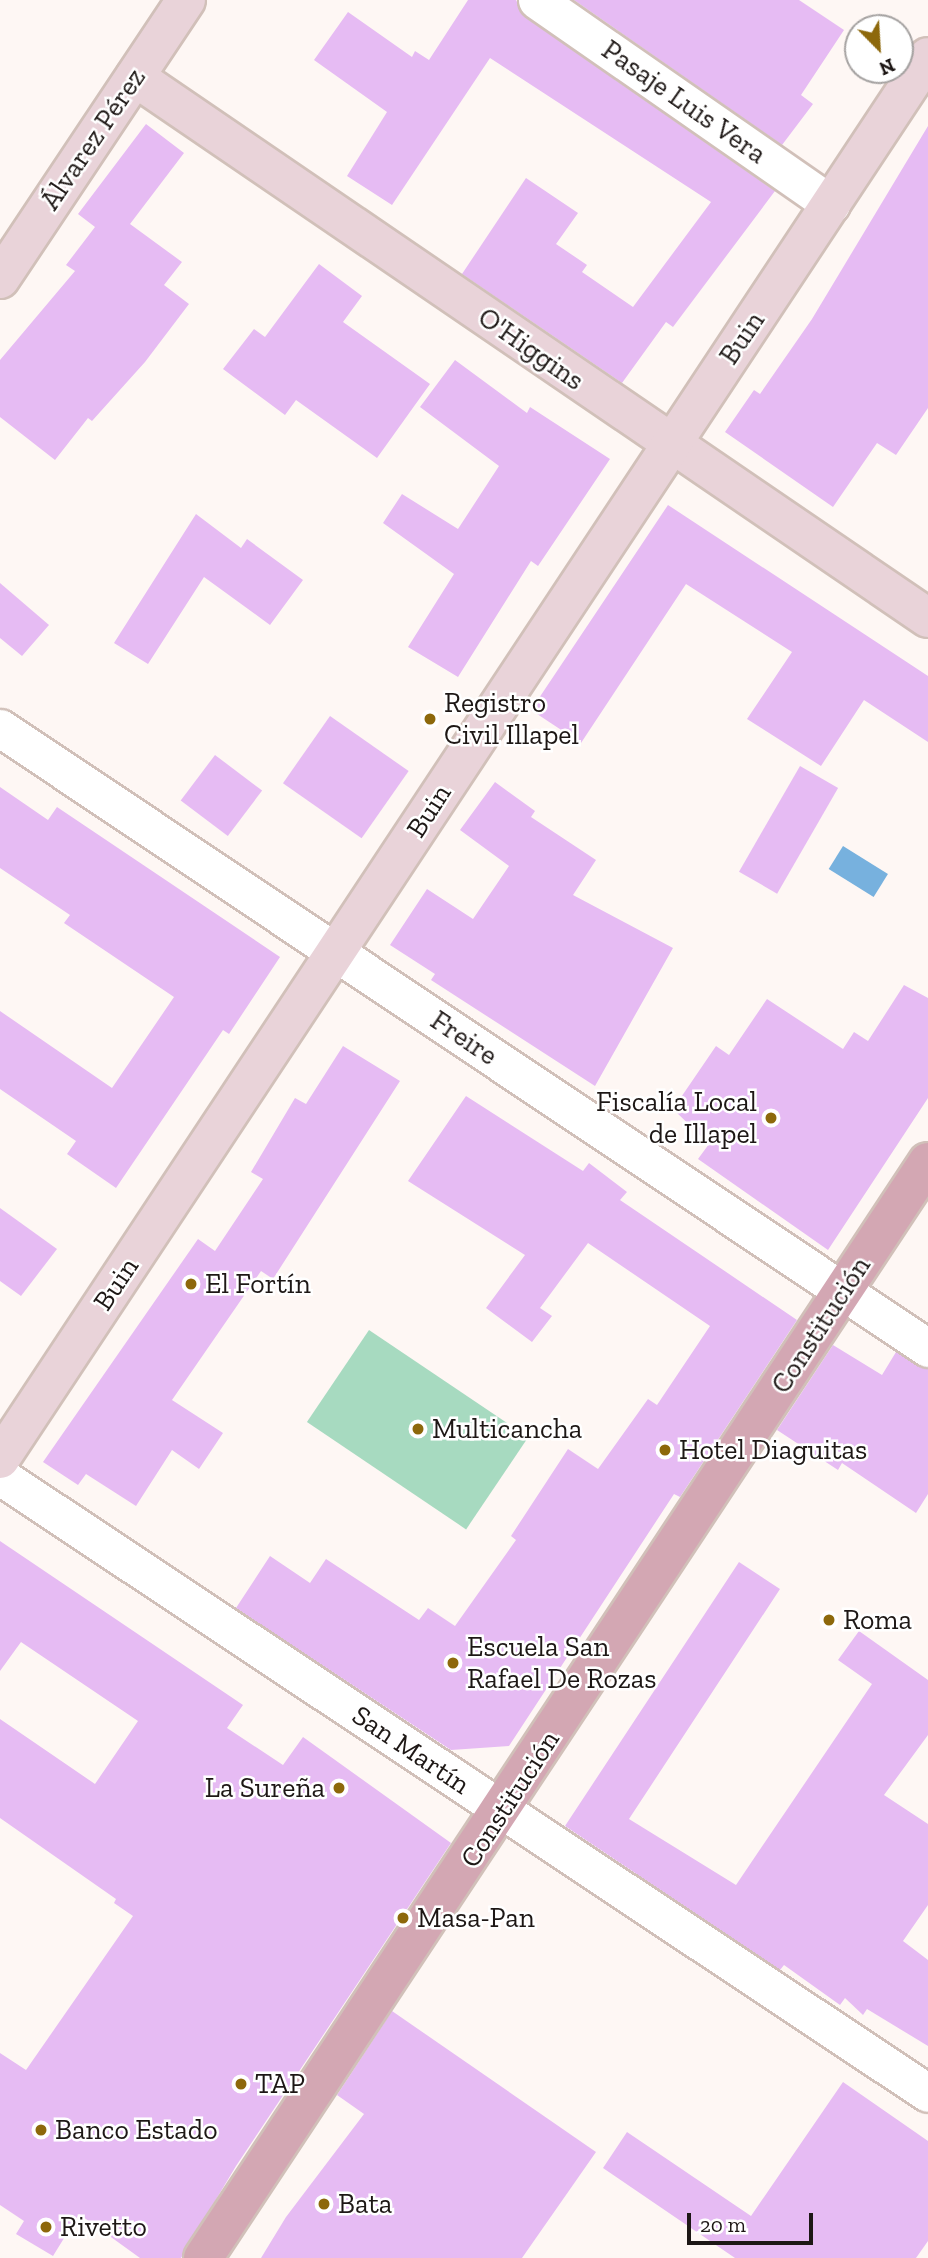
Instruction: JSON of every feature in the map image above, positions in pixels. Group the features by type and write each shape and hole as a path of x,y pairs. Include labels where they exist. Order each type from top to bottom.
{"main road":[{"name":"Constitución","path":"203,2258 502,1811 928,1162"}],"street":[{"name":"Álvarez Pérez","path":"0,279 186,0"},
{"name":"Pasaje Luis Vera","path":"537,0 831,204"},
{"name":"Buin","path":"0,1459 928,57"},
{"name":"O'Higgins","path":"135,77 928,618"},
{"name":"Freire","path":"0,727 928,1348"},
{"name":"San Martín","path":"0,1476 928,2094"}],"green space":[{"name":"Multicancha","path":"369,1330 528,1437 466,1529 307,1422"}],"water":[{"path":"843,846 888,874 874,897 829,869"}],"building":[{"path":"468,0 516,0 525,17 775,191 673,327 666,322 622,383 462,274 526,178 578,213 556,244 587,265 582,272 633,307 711,202 490,58 392,205 347,176 387,112 314,60 348,12 412,57 415,51 429,60"},
{"path":"574,0 799,0 844,30 801,95 813,104 782,145"},
{"path":"146,124 184,153 130,224 182,262 164,285 189,304 145,362 92,421 88,418 55,460 0,417 0,360 75,271 66,265 95,227 78,214"},
{"path":"928,126 928,408 896,455 877,443 833,507 725,432 754,390 760,394 812,319"},
{"path":"319,264 362,296 343,322 430,384 377,458 296,400 285,415 223,369 254,329 265,337"},
{"path":"455,360 527,413 530,407 610,459 538,566 531,561 458,677 408,647 454,574 383,523 402,494 458,529 499,466 420,407"},
{"path":"668,505 928,676 928,742 864,700 821,766 747,719 792,652 686,584 581,743 531,710"},
{"path":"196,514 241,548 247,539 303,580 270,625 204,577 148,664 114,643"},
{"path":"0,583 49,625 22,656 0,638"},
{"path":"330,716 409,771 362,838 283,783"},
{"path":"215,755 262,791 228,836 181,801"},
{"path":"800,766 838,788 777,894 739,872"},
{"path":"495,782 535,811 531,817 596,860 573,895 673,948 595,1086 431,980 435,974 390,945 427,889 473,919 509,866 460,830"},
{"path":"0,787 48,820 57,807 280,957 229,1034 223,1030 116,1188 67,1154 76,1141 0,1089 0,1011 112,1088 174,997 64,923 70,915 0,868"},
{"path":"904,985 928,998 928,1098 828,1250 698,1159 709,1144 673,1109 716,1046 729,1055 767,999 843,1049 854,1032 868,1041"},
{"path":"343,1046 400,1081 273,1279 261,1271 172,1400 223,1433 199,1469 172,1450 136,1506 86,1474 78,1485 43,1462 198,1239 215,1251 263,1179 251,1172 295,1098 306,1104"},
{"path":"466,1096 583,1171 589,1163 627,1192 620,1200 797,1320 680,1497 674,1494 509,1746 451,1750 236,1608 270,1556 310,1583 326,1559 419,1620 428,1608 455,1626 516,1540 511,1536 568,1449 598,1469 648,1399 657,1405 710,1326 588,1243 540,1308 552,1316 532,1342 486,1308 525,1255 408,1181"},
{"path":"0,1208 57,1249 21,1296 0,1281"},
{"path":"833,1345 882,1375 896,1352 928,1369 928,1494 916,1513 842,1463 838,1470 777,1430"},
{"path":"0,1541 243,1705 227,1728 283,1765 303,1737 451,1843 236,2166 181,2258 140,2258 79,2214 53,2256 16,2234 24,2221 0,2205 0,2053 26,2070 133,1916 114,1903 116,1899 0,1818 0,1719 95,1784 138,1721 21,1642 0,1671"},
{"path":"739,1562 780,1589 629,1819 736,1885 872,1684 838,1660 859,1631 928,1680 928,1735 884,1795 928,1824 928,1905 903,1941 928,1960 928,2046 867,2009 863,2015 845,1998 840,2005 784,1965 780,1970 565,1826"},
{"path":"392,2011 596,2152 522,2258 261,2258 286,2217 364,2114 337,2095"},
{"path":"843,2082 928,2141 928,2241 916,2258 735,2258 603,2168 627,2132 751,2216"}],"place":[{"name":"Registro Civil Illapel","path":"430,719"},
{"name":"Fiscalía Local de Illapel","path":"771,1118"},
{"name":"El Fortín","path":"191,1284"},
{"name":"Multicancha","path":"418,1429"},
{"name":"Hotel Diaguitas","path":"665,1450"},
{"name":"Roma","path":"829,1620"},
{"name":"Escuela San Rafael De Rozas","path":"453,1663"},
{"name":"La Sureña","path":"339,1788"},
{"name":"Masa-Pan","path":"403,1918"},
{"name":"TAP","path":"241,2084"},
{"name":"Banco Estado","path":"41,2130"},
{"name":"Bata","path":"324,2204"},
{"name":"Rivetto","path":"46,2227"}]}
